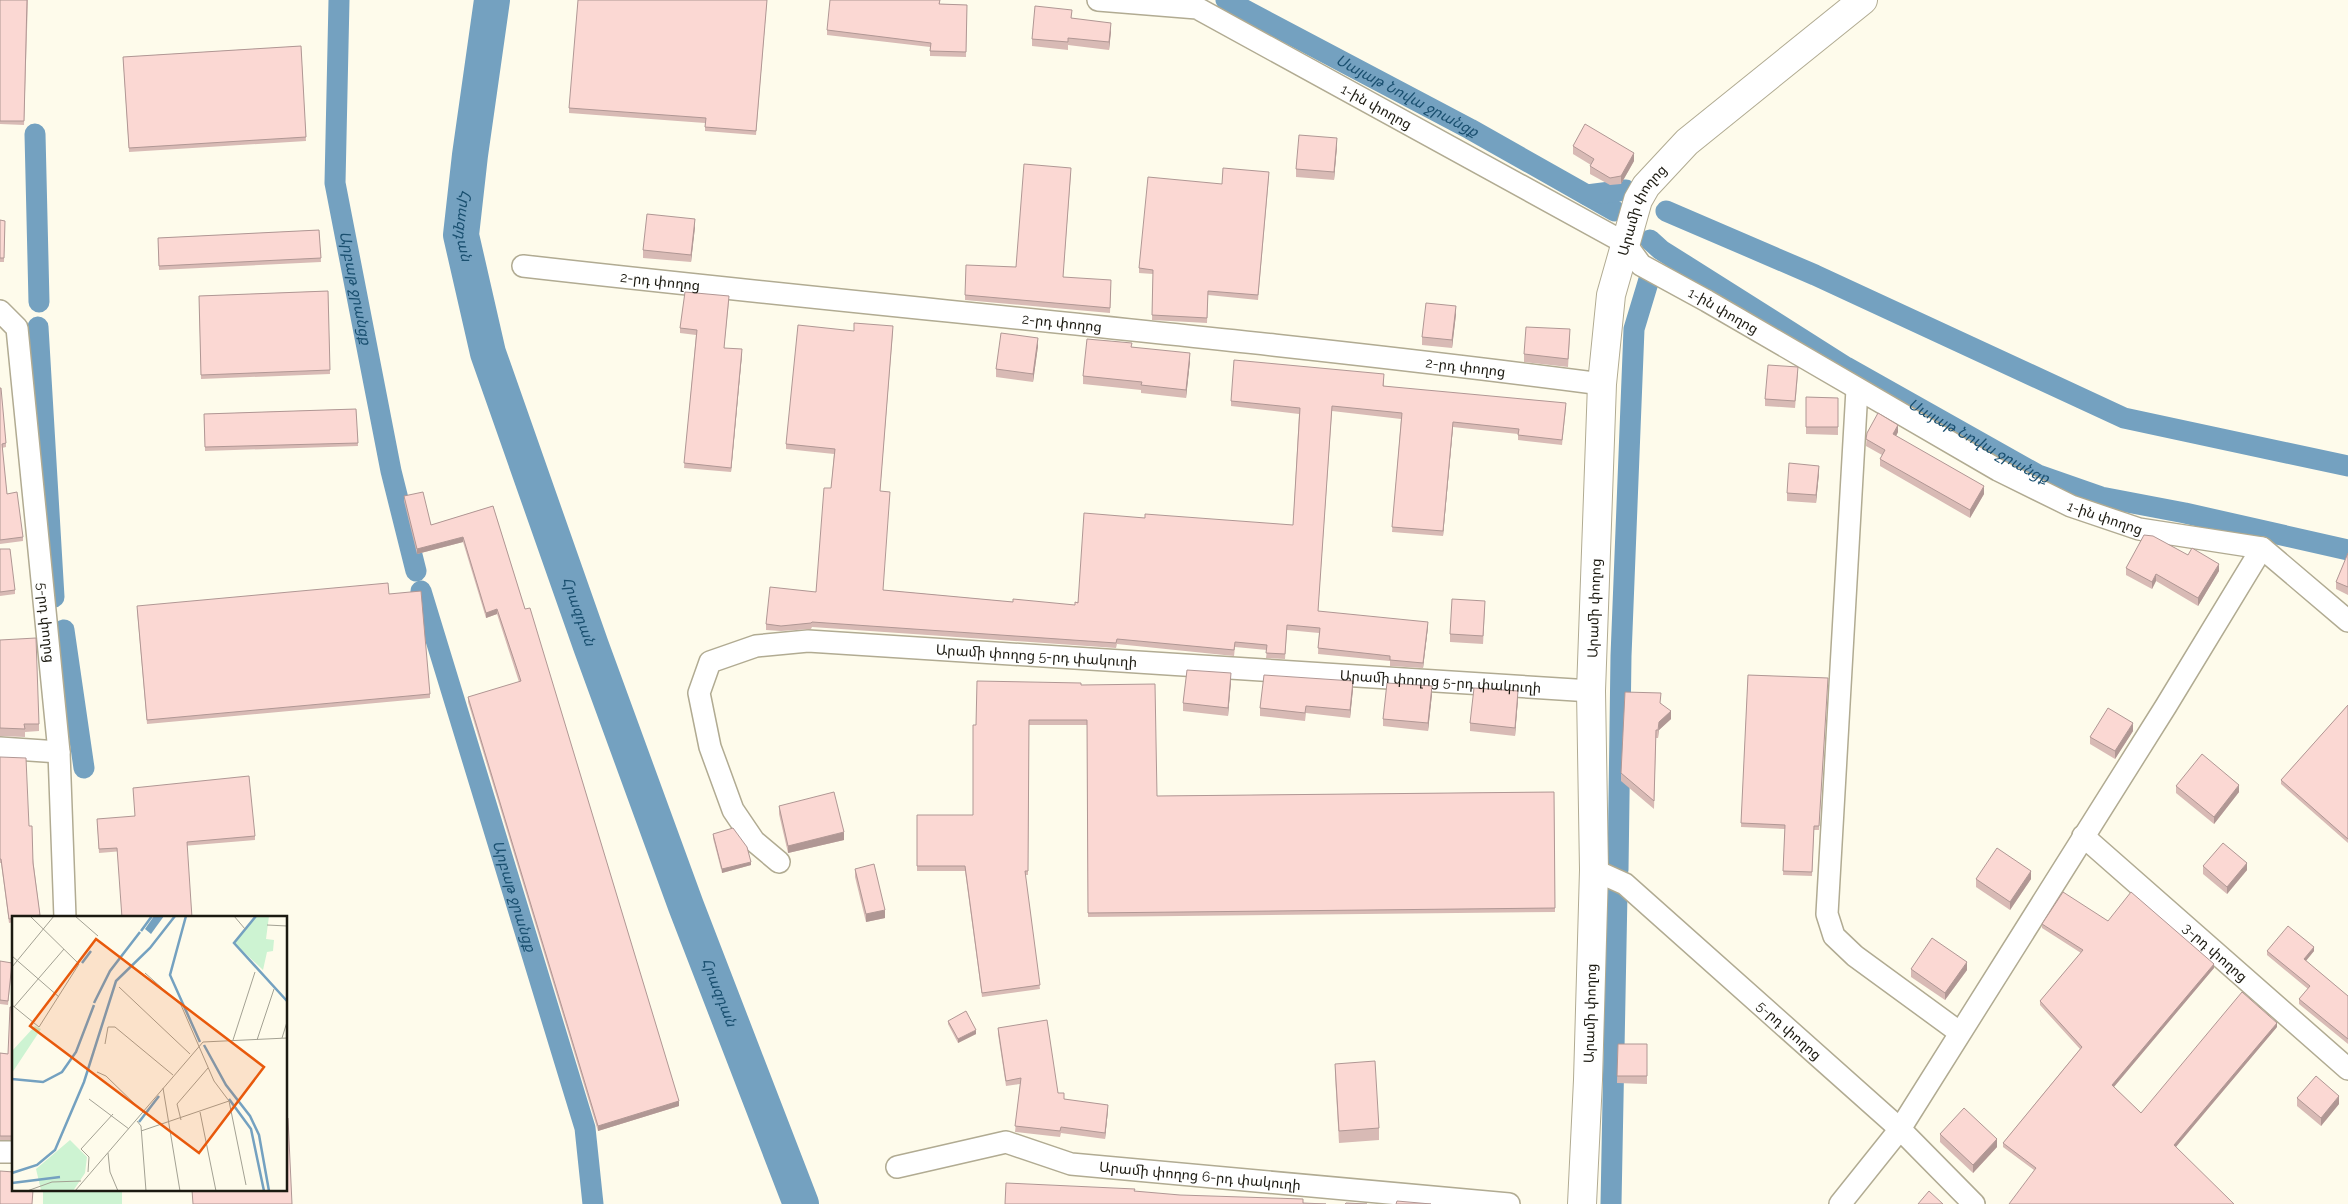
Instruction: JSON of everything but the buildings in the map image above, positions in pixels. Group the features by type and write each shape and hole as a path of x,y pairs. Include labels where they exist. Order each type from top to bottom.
{"main road":[{"name":"Արամի փողոց","path":"1582,1204 1588,1080 1594,870 1591,691 1602,384 1611,295 1638,200 1646,186 1688,142 1863,0"}],"street":[{"name":"1-ին փողոց","path":"1098,0 1197,8 1625,243 1641,266 1707,301 1998,470 2070,506 2139,529 2262,548"},
{"name":"2-րդ փողոց","path":"523,266 812,298 1432,361 1602,384"},
{"name":"5-րդ փողոց","path":"0,311 17,328 59,752 65,916"},
{"path":"1857,389 1827,914 1834,936 1855,956 1959,1032"},
{"path":"1840,1204 1900,1129 2262,548 2348,621"},
{"name":"Արամի փողոց 5-րդ փակուղի","path":"779,862 754,841 733,810 710,747 699,693 710,662 756,646 808,641 1591,691"},
{"path":"0,748 59,752"},
{"name":"3-րդ փողոց","path":"2084,836 2348,1069"},
{"name":"5-րդ փողոց","path":"1594,870 1625,884 1900,1129 1974,1204"},
{"name":"Արամի փողոց 6-րդ փակուղի","path":"897,1167 1006,1142 1072,1164 1509,1204"}],"green space":[{"path":"43,1192 122,1192 122,1204 43,1204"}],"waterway":[{"name":"Արբաթ ջրանցք","path":"339,0 335,183 391,471 416,571"},
{"name":"Հրազդան","path":"492,0 470,155 461,235 488,353 591,646 686,906 801,1204"},
{"name":"Սայաթ Նովա ջրանցք","path":"1226,0 1470,129 1615,211"},
{"path":"35,134 39,302"},
{"name":"Սայաթ Նովա ջրանցք","path":"1587,195 1626,190"},
{"name":"Սայաթ Նովա ջրանցք","path":"1666,211 1815,275 2124,418 2348,466"},
{"name":"Սայաթ Նովա ջրանցք","path":"1650,240 1661,250 1846,367 2038,475 2101,497 2185,513 2348,550"},
{"path":"1618,870 1621,656 1634,329 1650,276"},
{"path":"38,327 54,597"},
{"name":"Արբաթ ջրանցք","path":"421,591 585,1128 593,1204"},
{"path":"64,630 84,768"},
{"path":"1611,1204 1617,893"}]}
